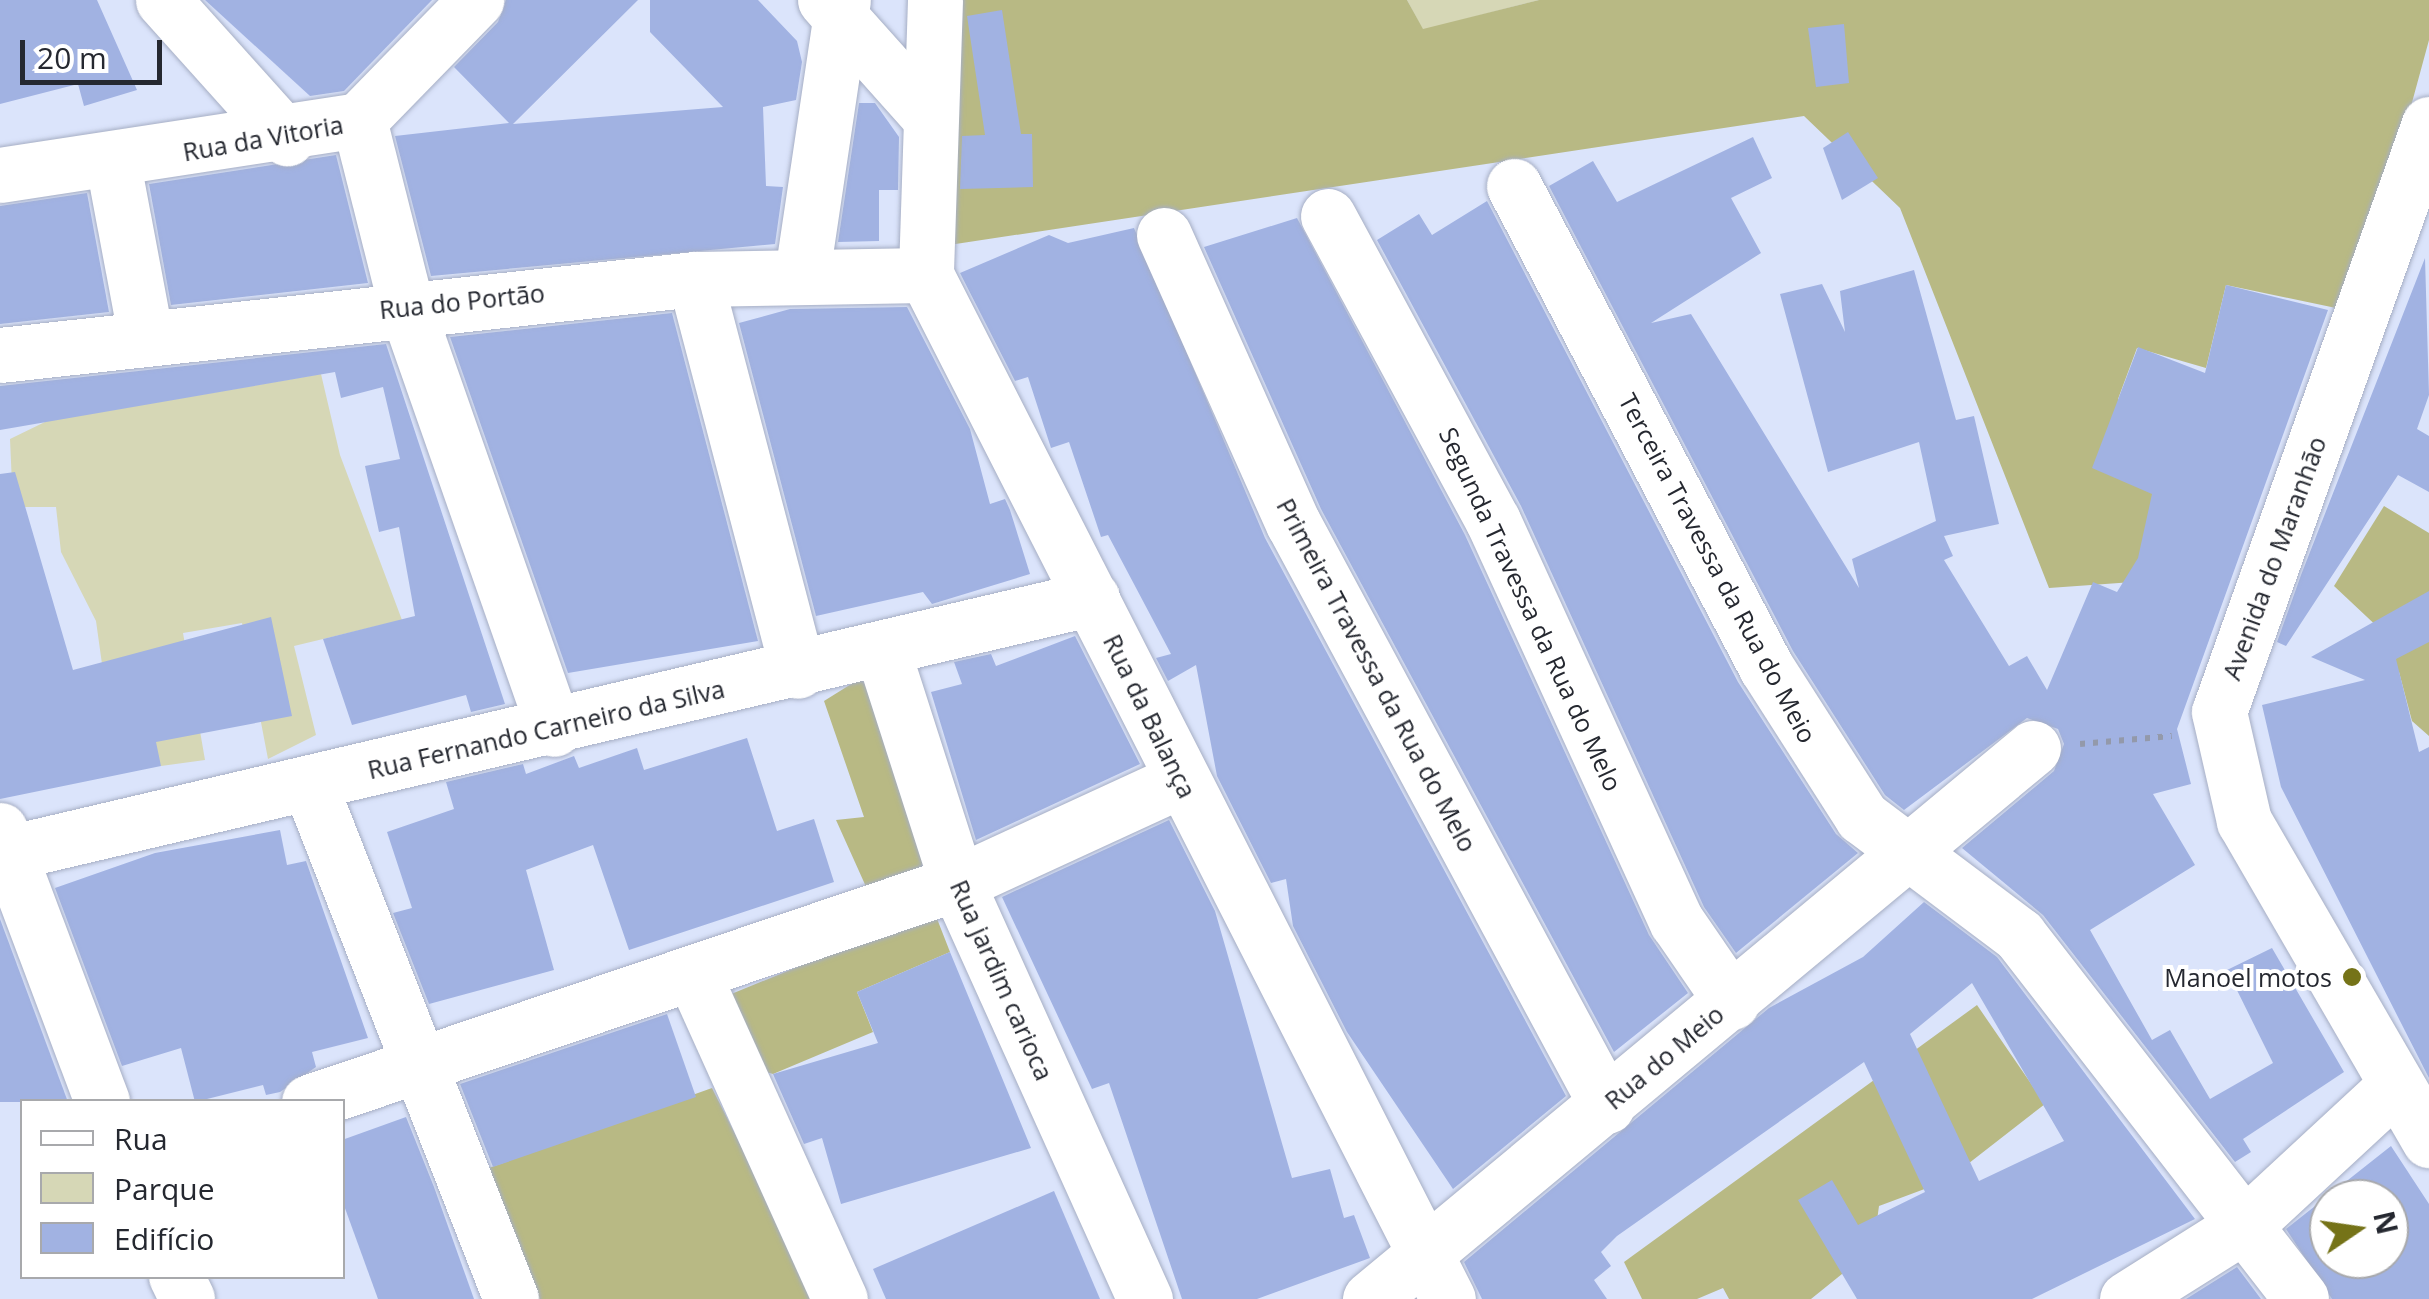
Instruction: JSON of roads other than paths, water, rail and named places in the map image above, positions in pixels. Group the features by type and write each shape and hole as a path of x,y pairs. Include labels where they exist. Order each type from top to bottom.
{"street":[{"path":"163,0 287,138"},
{"name":"Rua da Vitoria","path":"0,175 113,164 287,138 359,120 476,0"},
{"name":"Rua da Balança","path":"934,0 926,275 1092,598 1180,780 1448,1299"},
{"path":"836,5 928,115"},
{"path":"802,274 836,5"},
{"path":"359,120 406,306 554,729"},
{"name":"Avenida do Maranhão","path":"2429,124 2360,335 2240,636 2222,732 2244,820 2394,1086 2429,1140"},
{"path":"113,164 144,334"},
{"name":"Terceira Travessa da Rua do Meio","path":"1514,186 1766,668 1862,817 1902,855 2019,936 2264,1207 2301,1299"},
{"name":"Segunda Travessa da Rua do Melo","path":"1328,216 1493,521 1677,922 1732,1002"},
{"name":"Primeira Travessa da Rua do Melo","path":"1164,235 1294,523 1607,1106"},
{"name":"Rua do Portão","path":"0,355 144,334 694,279 802,274 926,275"},
{"path":"694,279 798,671"},
{"name":"Rua Fernando Carneiro da Silva","path":"2,846 554,729 1092,598"},
{"name":"Rua jardim carioca","path":"882,652 957,883 1146,1299"},
{"path":"1902,855 2034,748"},
{"path":"318,1099 412,1062 693,974 957,883 1180,780"},
{"path":"309,783 412,1062 511,1299"},
{"path":"2,846 101,1099"},
{"name":"Rua do Meio","path":"1370,1299 1420,1250 1607,1106 1902,855"},
{"path":"693,974 840,1299"},
{"path":"2127,1299 2264,1207 2340,1142 2394,1086"}],"place":[{"name":"Manoel motos","path":"2352,977"}]}
